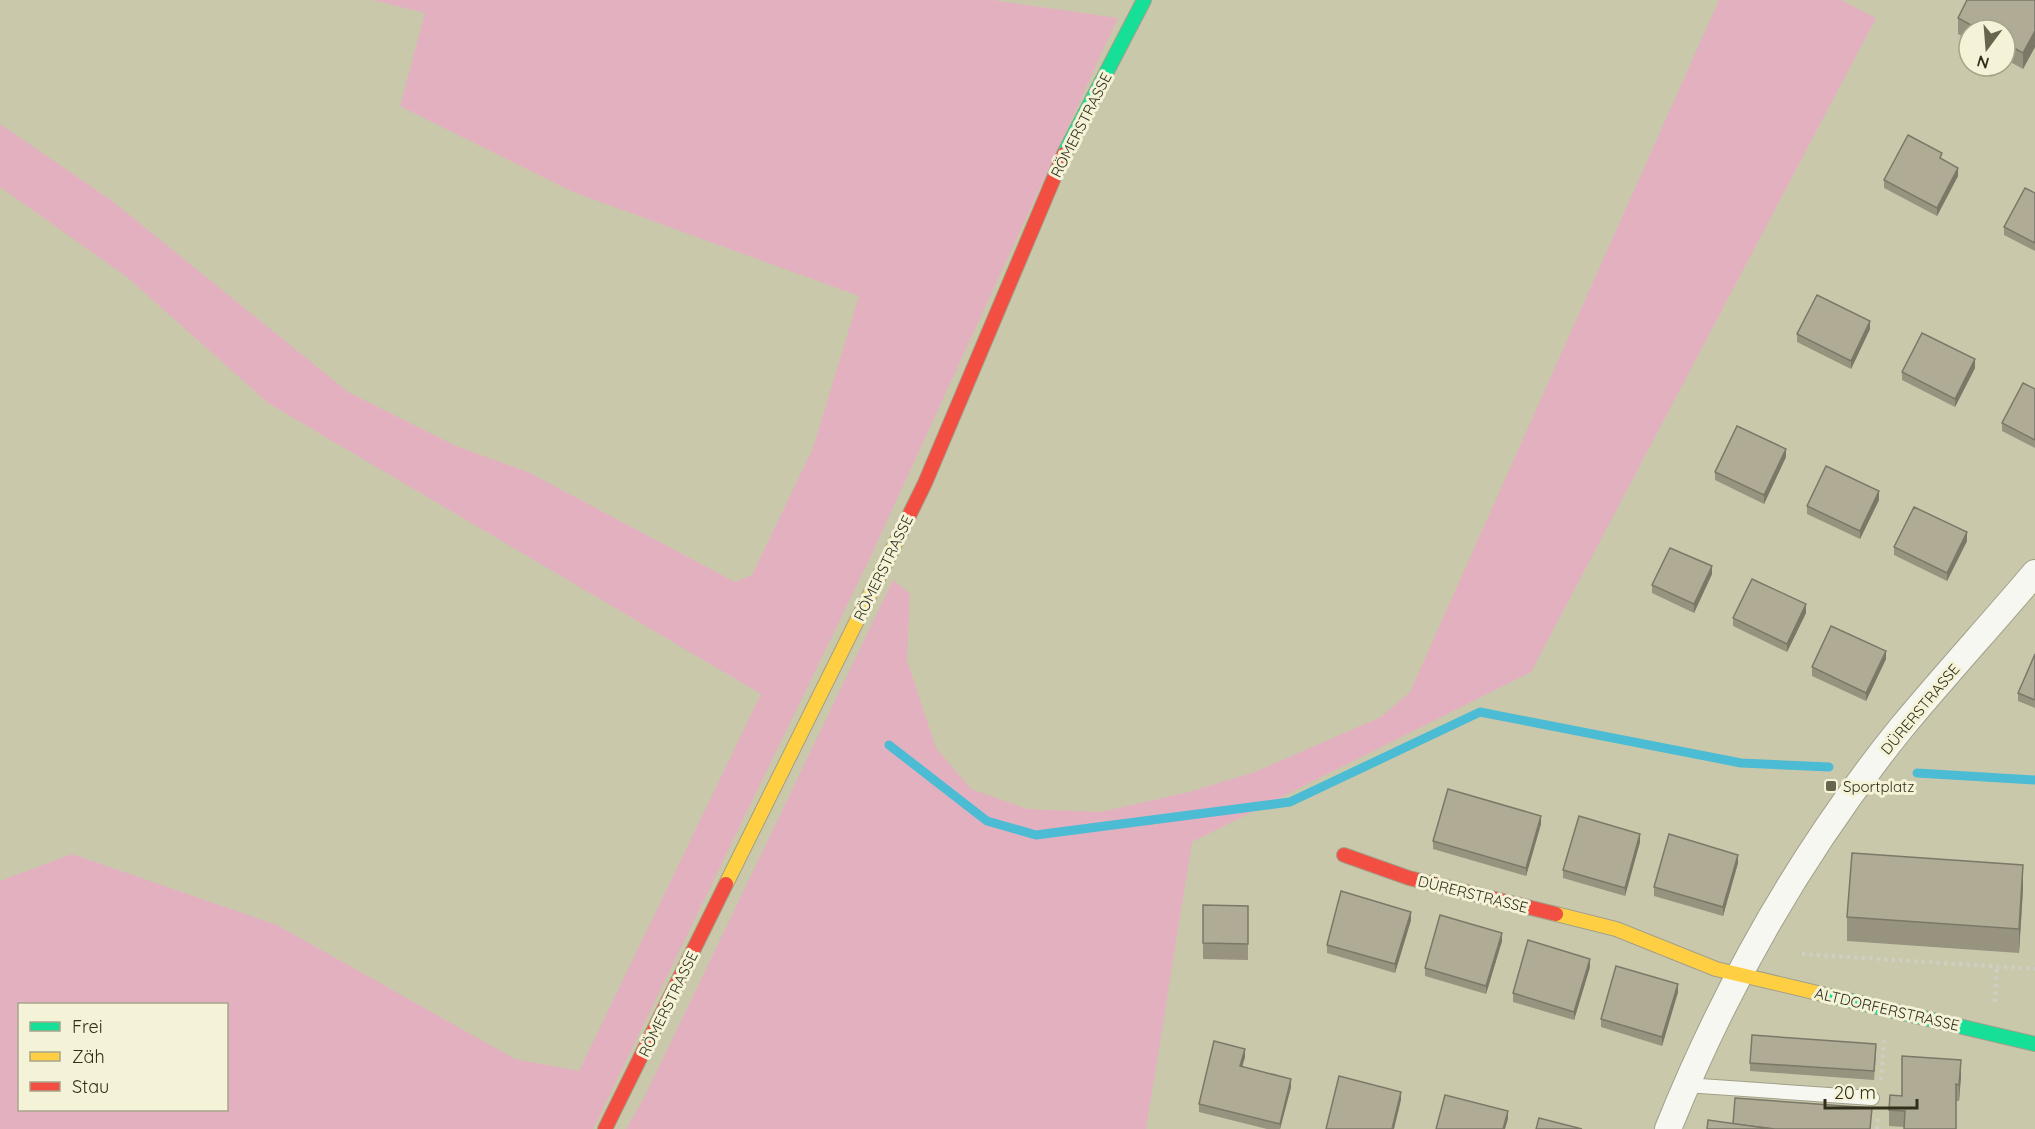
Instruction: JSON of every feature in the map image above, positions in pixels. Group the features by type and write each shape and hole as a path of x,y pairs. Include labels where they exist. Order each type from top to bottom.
{"street":[{"name":"RÖMERSTRASSE","path":"605,1129 925,483 1061,159 1144,0"},
{"name":"DÜRERSTRASSE","path":"1668,1129 1686,1085 1739,974 1790,883 1830,824 1902,728 2035,573"},
{"name":"DÜRERSTRASSE","path":"1344,855 1409,878 1616,929 1716,969 1739,974"},
{"name":"ALTDORFERSTRASSE","path":"1739,974 2035,1044"}],"lane":[{"path":"1686,1085 1877,1098"}],"path":[{"path":"1792,953 2035,969"},
{"path":"1877,1129 1877,1098 1887,1009"}],"shaded area":[{"path":"373,0 992,0 1118,18 869,560 593,1129 0,1129 0,881 72,854 277,925 515,1059 579,1071 761,694 268,403 127,277 0,187 0,124 111,200 348,392 456,446 528,472 735,582 752,575 813,448 859,296 573,192 400,106 425,13"},
{"path":"1719,0 1841,0 1876,18 1531,672 1192,842 1146,1129 626,1129 644,1098 893,580 910,594 907,660 936,748 971,789 1027,809 1101,812 1189,792 1255,772 1381,717 1410,692"}],"building":[{"path":"1967,0 2035,0 2035,31 2023,53 2017,50 2017,18 1958,18"},
{"path":"1908,135 1942,153 1940,158 1958,168 1937,208 1884,180"},
{"path":"2025,188 2035,193 2035,243 2004,227"},
{"path":"1817,295 1870,321 1851,361 1797,334"},
{"path":"1922,333 1975,359 1955,399 1902,372"},
{"path":"2023,383 2035,389 2035,440 2002,423"},
{"path":"1737,426 1786,449 1764,495 1715,472"},
{"path":"1826,466 1879,491 1860,531 1807,506"},
{"path":"1914,507 1967,532 1947,573 1894,547"},
{"path":"1670,548 1712,566 1694,604 1652,585"},
{"path":"1752,579 1806,604 1787,644 1733,618"},
{"path":"1831,626 1886,651 1866,693 1812,667"},
{"path":"2035,654 2035,700 2018,693"},
{"path":"1448,789 1541,816 1526,868 1433,841"},
{"path":"1579,816 1640,834 1625,888 1563,870"},
{"path":"1669,834 1738,855 1723,907 1654,887"},
{"path":"1852,853 2023,865 2019,929 1847,917"},
{"path":"1341,891 1411,912 1395,964 1327,945"},
{"path":"1203,905 1248,906 1248,944 1203,943"},
{"path":"1440,915 1502,933 1486,986 1425,968"},
{"path":"1528,940 1590,959 1574,1012 1513,993"},
{"path":"1616,966 1678,984 1662,1037 1601,1019"},
{"path":"1752,1035 1876,1044 1874,1071 1750,1063"},
{"path":"1214,1041 1245,1049 1240,1066 1291,1079 1280,1124 1199,1104"},
{"path":"1902,1056 1961,1060 1959,1085 1956,1084 1956,1129 1904,1129 1905,1111 1889,1110 1890,1095 1902,1096"},
{"path":"1339,1076 1401,1092 1392,1129 1326,1129"},
{"path":"1445,1095 1508,1111 1503,1129 1436,1129"},
{"path":"1735,1098 1872,1108 1870,1129 1775,1129 1733,1124"},
{"path":"1539,1118 1582,1129 1536,1129"},
{"path":"1708,1120 1772,1129 1707,1129"}],"waterway":[{"path":"889,745 987,821 1036,835 1290,802 1480,712 1741,763 1829,767"},
{"path":"1917,773 2035,780"}],"traffic: fast":[{"path":"1064,154 1144,0"},
{"path":"1822,994 2035,1044"}],"traffic: slow":[{"path":"726,884 901,532"},
{"path":"1556,914 1616,929 1716,969 1822,994"}],"traffic: jam":[{"path":"901,532 925,483 1064,154"},
{"path":"1344,855 1409,878 1556,914"},
{"path":"605,1129 726,884"}],"place":[{"name":"Sportplatz","path":"1831,786"}]}
